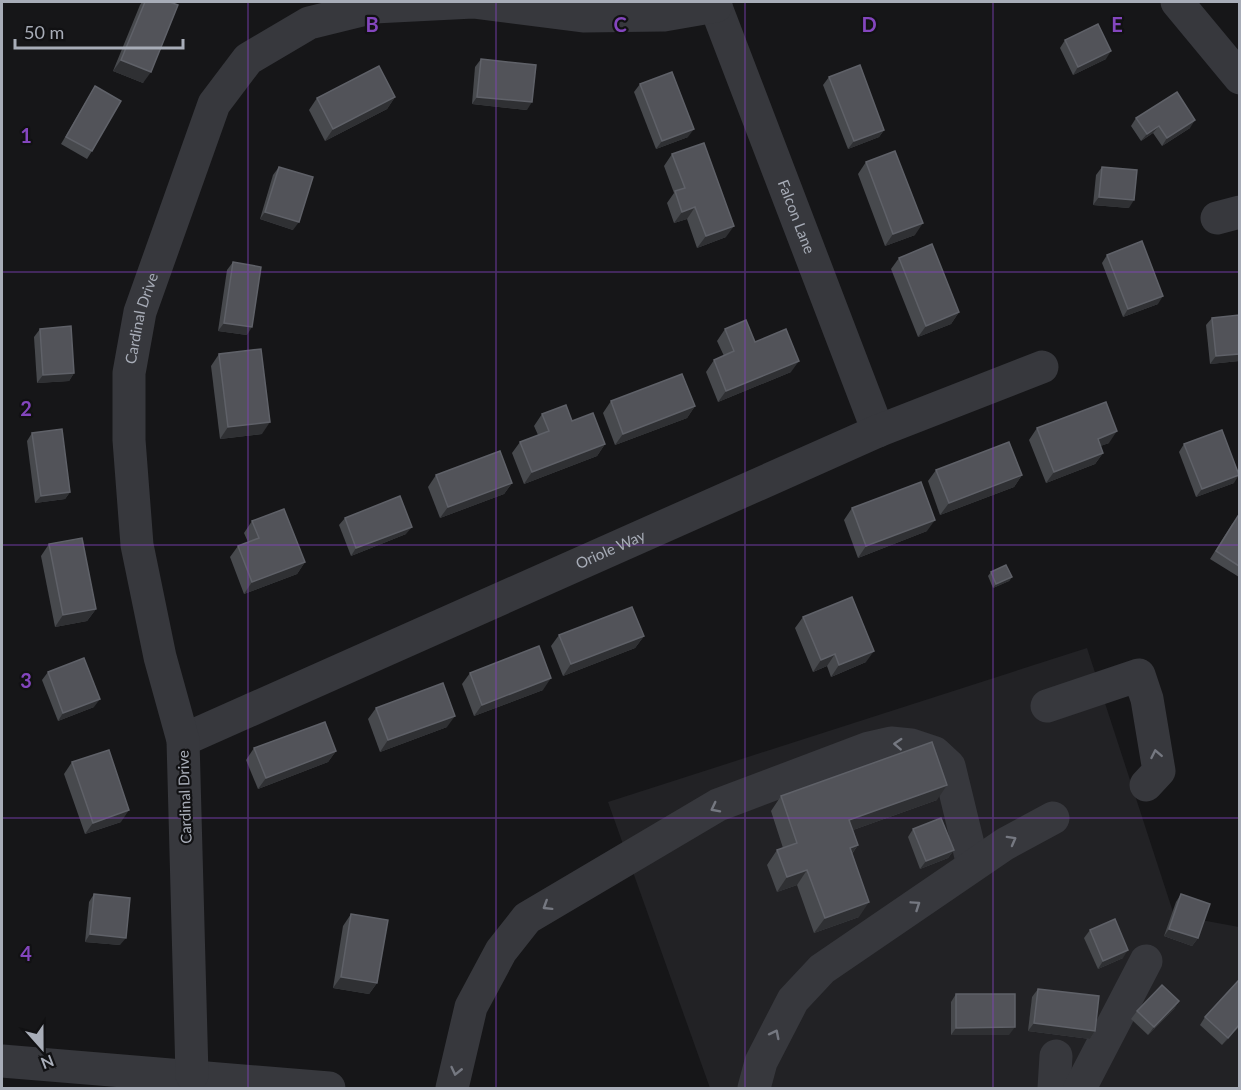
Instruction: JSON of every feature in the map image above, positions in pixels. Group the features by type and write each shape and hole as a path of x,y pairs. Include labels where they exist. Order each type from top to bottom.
{"street":[{"name":"Cardinal Drive","path":"192,1075 183,740 160,657 136,545 129,440 129,373 140,312 214,104 248,59 309,23 374,7 473,2 595,16 664,15 715,4"},
{"path":"1177,2 1239,78"},
{"name":"Falcon Lane","path":"715,4 878,431"},
{"name":"Oriole Way","path":"183,740 878,431 1042,367"},
{"path":"1047,706 1139,675 1150,717 1159,771 1146,785"},
{"path":"452,1089 471,1007 501,951 527,918 624,858 718,806 869,748 891,743 911,745 935,753 950,766 973,865"},
{"path":"754,1089 761,1062 793,1000 822,969 973,865 1053,818"},
{"path":"1080,1089 1146,960"},
{"path":"1054,1089 1056,1056"},
{"path":"2,1061 192,1075 329,1089"}],"shaded area":[{"path":"1087,648 1174,915 1239,927 1239,1088 710,1088 608,802"}],"building":[{"path":"145,2 170,2 178,5 151,72 121,60"},
{"path":"1098,24 1111,51 1078,67 1065,40"},
{"path":"481,59 536,65 532,102 477,97"},
{"path":"860,65 884,130 854,141 829,77"},
{"path":"379,66 395,97 333,129 317,98"},
{"path":"672,72 694,129 662,141 640,84"},
{"path":"95,86 121,101 92,151 66,137"},
{"path":"1177,92 1195,120 1167,138 1159,126 1147,134 1136,118"},
{"path":"704,143 734,226 706,236 695,207 682,212 675,191 685,188 672,154"},
{"path":"895,151 923,223 893,234 866,162"},
{"path":"279,167 313,177 299,222 265,212"},
{"path":"1102,167 1137,170 1134,200 1099,197"},
{"path":"1142,241 1163,296 1128,309 1107,255"},
{"path":"932,244 959,312 926,326 899,258"},
{"path":"233,262 261,267 252,327 224,323"},
{"path":"1239,315 1239,354 1216,356 1212,318"},
{"path":"746,320 755,342 786,329 799,361 726,391 714,360 734,351 725,329"},
{"path":"71,326 74,373 43,375 40,329"},
{"path":"261,349 270,422 228,427 219,354"},
{"path":"682,374 695,406 623,434 611,401"},
{"path":"1106,402 1117,431 1098,439 1103,453 1054,472 1037,428"},
{"path":"566,405 572,421 593,413 605,444 532,472 520,442 549,431 542,414"},
{"path":"62,429 70,492 41,496 32,433"},
{"path":"1222,430 1239,475 1202,489 1184,444"},
{"path":"1009,442 1022,475 949,503 936,470"},
{"path":"500,451 512,483 448,507 436,475"},
{"path":"921,482 935,520 866,546 852,508"},
{"path":"400,496 412,527 356,548 345,518"},
{"path":"284,509 305,562 252,582 238,546 259,538 252,521"},
{"path":"1239,517 1239,566 1216,551"},
{"path":"82,538 96,609 63,615 49,544"},
{"path":"1006,565 1012,577 996,584 991,572"},
{"path":"852,597 874,651 839,665 835,654 821,660 803,617"},
{"path":"632,607 644,636 571,664 559,635"},
{"path":"539,646 551,678 482,705 470,673"},
{"path":"84,658 100,699 63,713 48,672"},
{"path":"443,683 455,716 388,740 376,708"},
{"path":"325,722 336,751 266,778 254,748"},
{"path":"932,742 947,785 849,820 858,845 850,848 869,902 825,918 807,870 787,877 777,850 797,843 781,796"},
{"path":"109,750 129,810 93,823 72,762"},
{"path":"941,818 954,850 926,861 913,829"},
{"path":"94,894 130,898 126,938 90,934"},
{"path":"1181,894 1210,904 1198,938 1169,929"},
{"path":"351,914 388,920 377,983 341,977"},
{"path":"1115,919 1128,950 1103,961 1090,930"},
{"path":"1239,980 1239,1025 1228,1038 1205,1017"},
{"path":"1162,985 1179,1001 1154,1027 1137,1011"},
{"path":"1038,989 1099,996 1095,1031 1034,1023"},
{"path":"956,994 1015,994 1015,1027 956,1028"}]}
